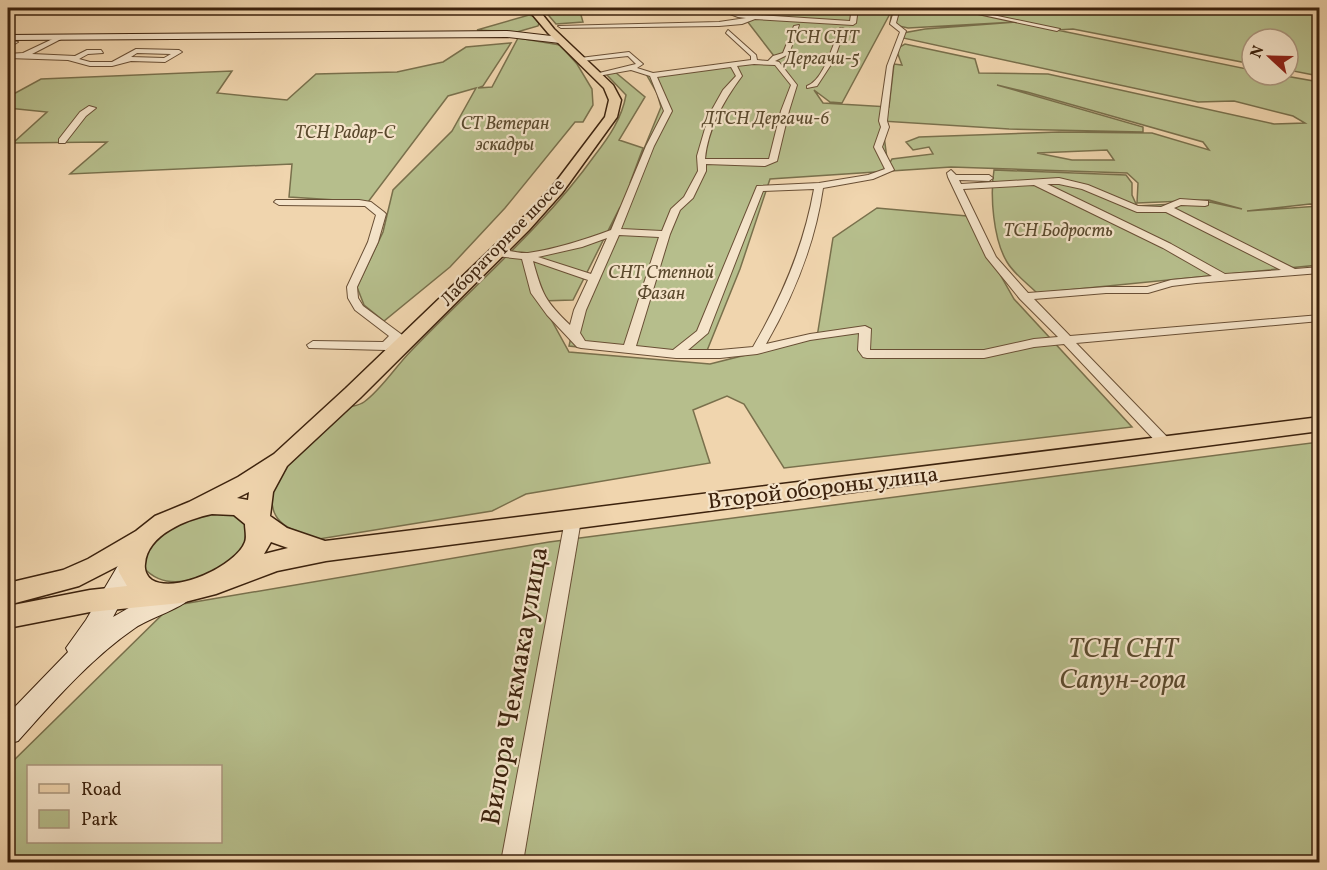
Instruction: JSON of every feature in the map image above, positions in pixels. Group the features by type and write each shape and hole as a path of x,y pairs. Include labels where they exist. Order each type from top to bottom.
{"main road":[{"name":"Лабораторное шоссе","path":"257,520 261,492 271,472 282,459 400,339 496,253 557,190 611,117 615,100 609,87 598,74 550,31 537,14 537,8"},
{"path":"527,34 540,28 550,31"},
{"path":"527,34 550,31"},
{"path":"11,40 527,34 550,31"},
{"name":"Второй обороны улица","path":"225,578 276,561 326,551 1320,424"},
{"name":"Лабораторное шоссе","path":"198,507 246,483 282,459"},
{"path":"19,591 58,583 81,574 146,536 171,518 198,507 231,506 247,510 278,535 326,551"},
{"path":"8,732 65,672 129,619 187,592 225,578 244,564 256,548 260,533 257,520"},
{"path":"65,672 80,646 95,627 131,563 133,554 146,536"},
{"path":"131,563 133,578 139,586 158,594"},
{"path":"8,616 112,598 187,592"},
{"path":"61,606 82,615 84,630 80,646"}],"street":[{"path":"716,8 740,16 810,17 853,23 855,8"},
{"path":"550,31 742,22 756,17 763,8"},
{"path":"675,354 702,333 760,188 819,186 870,177 890,170 878,147 885,127 883,121 890,66 893,63 894,50 903,31 893,24 897,8"},
{"path":"953,8 1057,29"},
{"path":"771,61 775,57 786,54 797,26"},
{"path":"809,87 815,86 831,60 842,29"},
{"path":"728,32 754,56 754,62"},
{"path":"24,55 59,38"},
{"path":"8,46 11,40"},
{"path":"64,51 101,52"},
{"path":"68,58 90,64 112,64 122,61 165,60 179,52 136,51 122,61"},
{"path":"8,56 76,58 87,52"},
{"path":"582,59 629,54 639,64 631,68 598,74"},
{"path":"631,68 653,75 771,61 777,63 794,85 773,161 765,163 701,161"},
{"path":"629,350 665,234 676,209 688,198 702,171 701,161 713,115 727,90 739,76 734,66"},
{"path":"653,75 668,111 650,146 580,310 574,333 581,344 675,354 720,354 757,350 810,337 865,329 864,350 867,354 984,354 1034,343 1320,318"},
{"path":"62,141 83,114 92,108"},
{"path":"954,179 989,178"},
{"path":"954,179 1069,182 1131,207 1154,210 1180,202 1205,203"},
{"path":"954,179 997,265 1024,297 1166,444"},
{"path":"1035,182 1167,246 1222,277"},
{"path":"757,350 800,260 816,211 819,186"},
{"path":"279,202 359,203 375,208 381,214 373,242 352,286 353,298 359,308 400,339 386,346 314,345"},
{"path":"1166,208 1293,272"},
{"path":"526,256 578,245 615,232 665,234"},
{"path":"496,253 526,256 594,278"},
{"path":"526,256 536,293 551,313 577,338"},
{"path":"1024,297 1106,290 1148,290 1171,283 1222,277 1320,270"},
{"name":"Вилора Чекмака улица","path":"512,862 573,520"}],"green space":[{"path":"546,8 579,8 583,22 556,24 544,10"},
{"path":"737,8 1305,8 1315,13 1317,12 1308,8 1319,8 1319,76 1300,72 1300,27 1240,27 1240,62 1073,29 1057,30 1240,68 1240,87 1300,87 1300,79 1319,82 1319,205 1247,211 1319,206 1319,265 1037,293 1013,271 998,241 992,192 994,170 1126,175 1132,183 1132,195 1137,206 1210,202 1242,209 1209,200 1137,203 1138,183 1127,173 951,167 770,179 740,269 704,358 683,358 569,346 578,305 620,207 573,300 541,301 569,352 710,364 817,337 833,238 877,208 967,216 1014,299 1132,427 784,468 744,404 727,396 693,410 710,463 526,494 492,511 319,539 297,532 280,522 272,506 272,495 274,481 284,466 337,413 362,403 376,391 411,351 530,232 575,182 600,148 618,119 626,95 606,74 615,72 645,97 619,140 643,148 630,183 661,107 657,93 646,74 773,62 791,78","holes":["892,10 890,24 908,28 1016,22 925,29 903,33 903,38 1198,102 1234,101 1293,116 1305,123 1274,124 1048,74 979,73 975,59 905,44 896,49 902,65 894,64 889,107 823,103 814,90 830,102 842,103","997,85 1203,142 1209,150 1152,133 1059,132 919,137 906,142 913,150 929,147 933,154 892,159 888,166 882,121 1009,129 1143,132 1143,127","1107,150 1114,160 1072,160 1037,153"]},
{"path":"529,15 539,23 538,26 517,32 477,30"},
{"path":"518,38 560,45 577,64 592,89 593,105 583,122 575,122 505,208 450,267 384,321 364,305 357,287 383,232 393,190 452,131 476,88 448,96 368,202 289,197 292,164 70,174 107,142 13,143 47,112 8,108 8,97 41,79 232,71 217,93 287,100 316,74 397,72 443,62 466,47 511,43 483,86 478,88 492,87"},
{"name":"ТСН СНТ Сапун-гора","path":"1319,442 1319,862 8,862 8,766 171,606 549,542"},
{"path":"205,508 247,517 251,539 229,565 203,576 176,582 151,575 144,568 146,546 156,533"}],"park label":[{"name":"ТСН СНТ Дергачи-5","path":"822,48"},
{"name":"ДТСН Дергачи-6","path":"766,119"},
{"name":"ТСН Радар-С","path":"345,133"},
{"name":"СТ Ветеран эскадры","path":"505,134"},
{"name":"ТСН Бодрость","path":"1058,231"},
{"name":"СНТ Степной Фазан","path":"661,283"}]}
